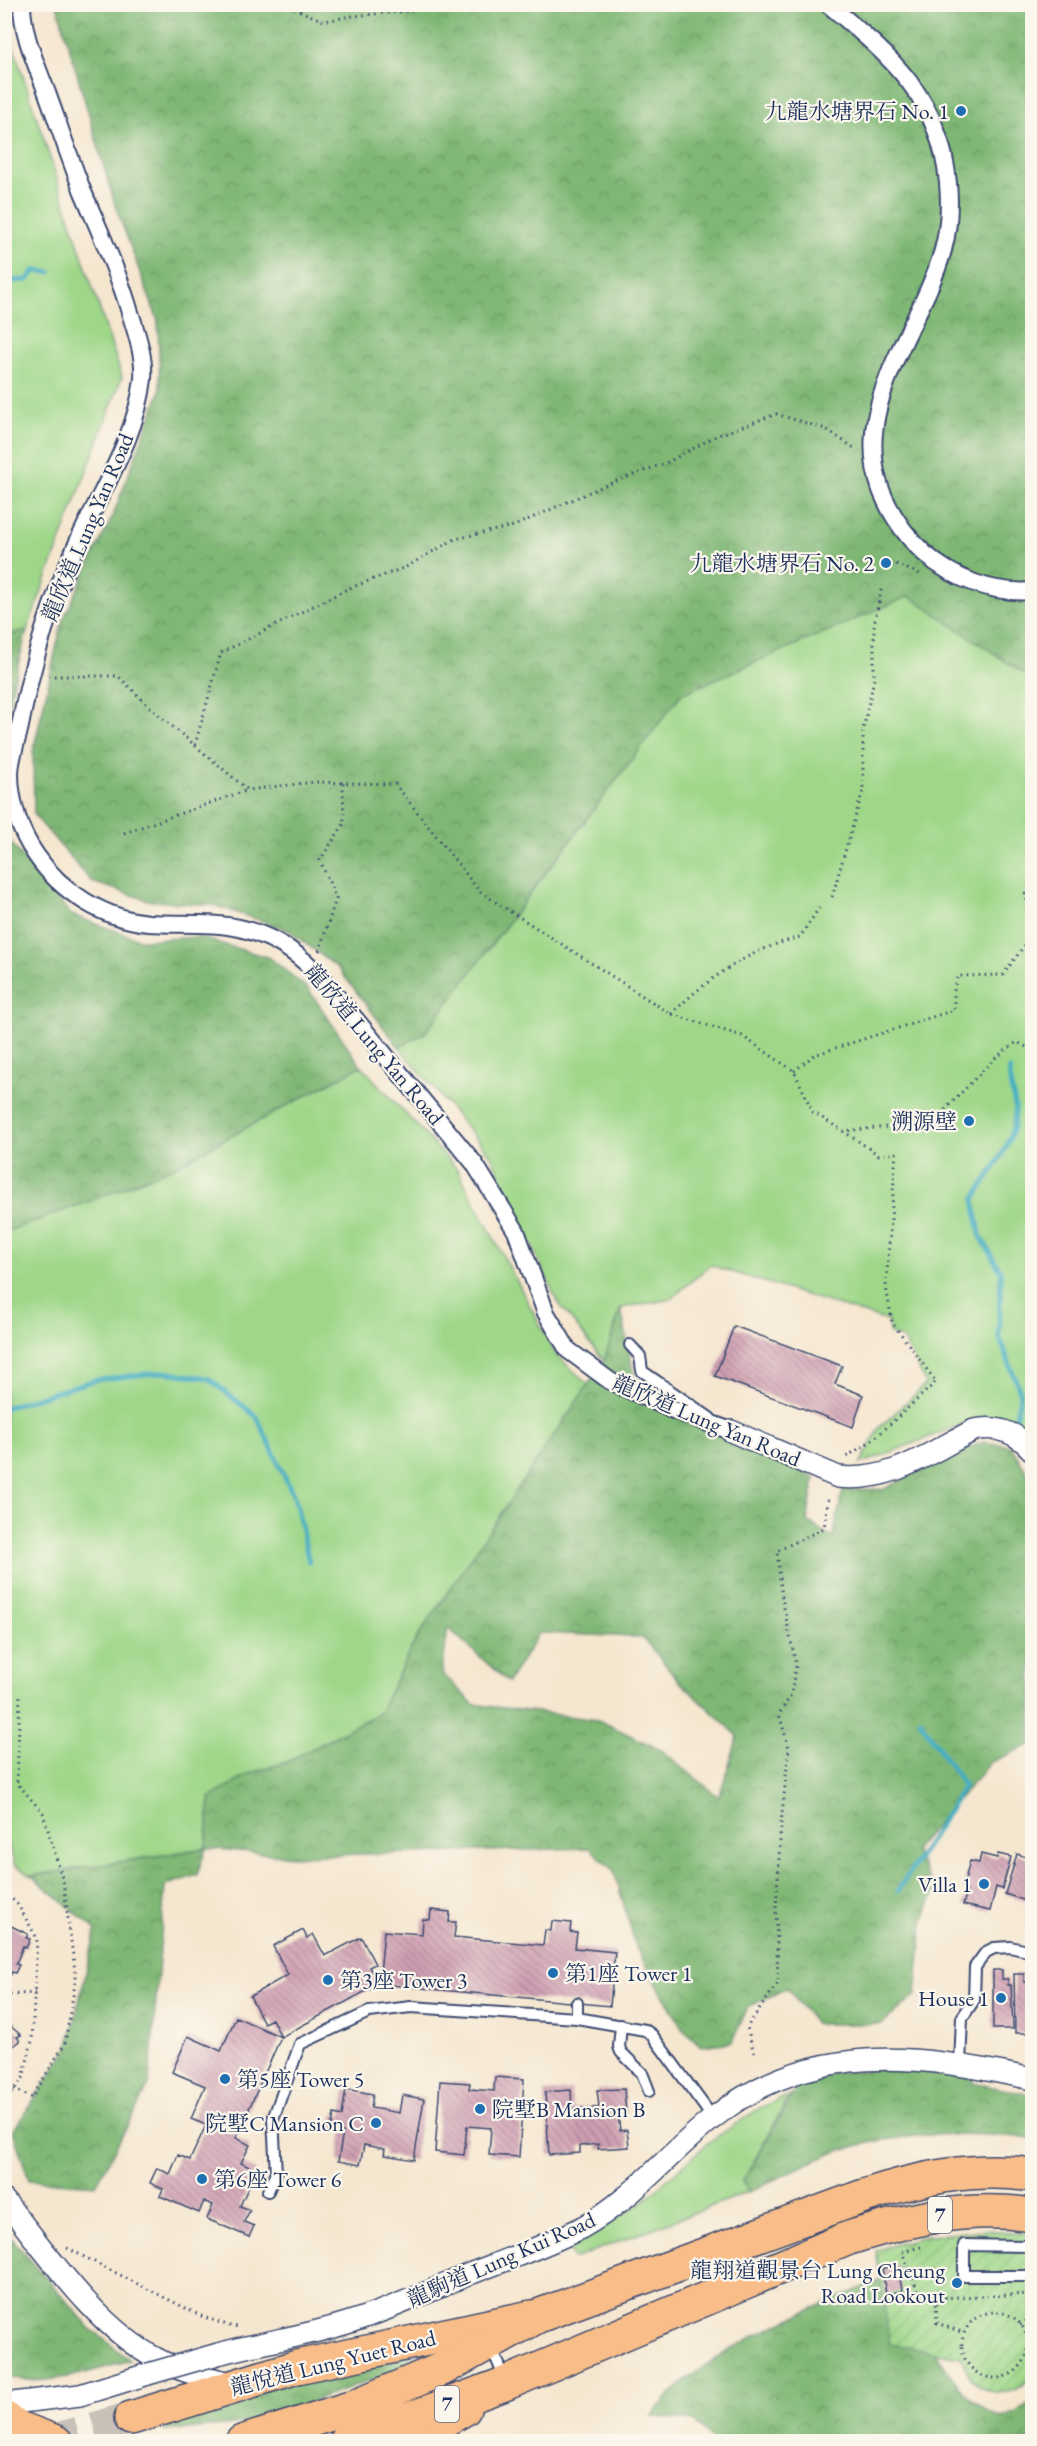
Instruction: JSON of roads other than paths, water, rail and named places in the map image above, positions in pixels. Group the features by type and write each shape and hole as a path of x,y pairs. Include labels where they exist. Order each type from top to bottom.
{"main road":[{"name":"7","path":"242,2442 350,2408 442,2369 538,2316 887,2188 959,2174 1032,2175"},
{"name":"7","path":"346,2442 507,2383 859,2235 888,2226 953,2213 984,2211 1032,2215"},
{"name":"龍悅道 Lung Yuet Road","path":"130,2418 297,2367 538,2316"},
{"path":"405,2442 507,2383"},
{"path":"4,2418 19,2428 56,2442"}],"street":[{"name":"龍欣道 Lung Yan Road","path":"22,4 22,15 38,68 83,192 116,264 138,340 143,376 119,462 78,540 51,602 31,676 9,772 12,794 27,841 57,881 89,904 126,919 146,923 221,925 254,932 287,948 312,968 474,1163 516,1231 546,1313 568,1350 610,1381 668,1408 730,1431 834,1484 894,1472 974,1430 983,1428 1011,1432 1032,1450"},
{"path":"828,4 884,52 916,90 937,131 947,182 948,223 944,249 931,285 881,396 874,423 874,461 884,498 893,515 915,544 934,562 987,587 1032,591"},
{"name":"龍駒道 Lung Kui Road","path":"4,2404 80,2395 218,2354 297,2337 358,2319 561,2237 618,2204 713,2118 777,2078 802,2069 841,2061 902,2059 960,2064 1032,2079"},
{"path":"4,2200 106,2320 139,2348 159,2360 240,2384"}],"lane":[{"path":"630,1345 640,1356 642,1371 730,1431"},
{"path":"960,2064 962,2018 974,2000 975,1967 986,1952 994,1948 1010,1947 1032,1952"},
{"path":"577,2003 577,2018"},
{"path":"268,2191 276,2173 273,2119 300,2044 369,2012 411,2007 577,2018 621,2025 652,2034 713,2118"},
{"path":"621,2025 619,2047 621,2052 642,2073 649,2091"},
{"path":"1032,2246 964,2245 964,2276 1032,2276"},
{"path":"490,2343 507,2383"}],"waterway":[{"path":"4,281 28,280 34,271 50,272"},
{"path":"1010,1070 1015,1107 1012,1132 1002,1155 974,1199 980,1235 1001,1272 999,1336 1021,1394 1012,1430"},
{"path":"4,1408 95,1380 164,1372 208,1378 257,1417 295,1499 309,1562"},
{"path":"898,1891 964,1786 920,1720"}],"tunnel":[{"path":"47,2442 131,2418"}],"place":[{"name":"九龍水塘界石 No. 1","path":"961,111"},
{"name":"九龍水塘界石 No. 2","path":"886,563"},
{"name":"溯源壁","path":"969,1121"},
{"name":"Villa 1","path":"984,1884"},
{"name":"第1座 Tower 1","path":"553,1973"},
{"name":"第3座 Tower 3","path":"328,1980"},
{"name":"House 1","path":"1001,1998"},
{"name":"第5座 Tower 5","path":"225,2079"},
{"name":"院墅B Mansion B","path":"480,2109"},
{"name":"院墅C Mansion C","path":"376,2123"},
{"name":"第6座 Tower 6","path":"202,2179"},
{"name":"龍翔道觀景台 Lung Cheung Road Lookout","path":"957,2283"}]}
